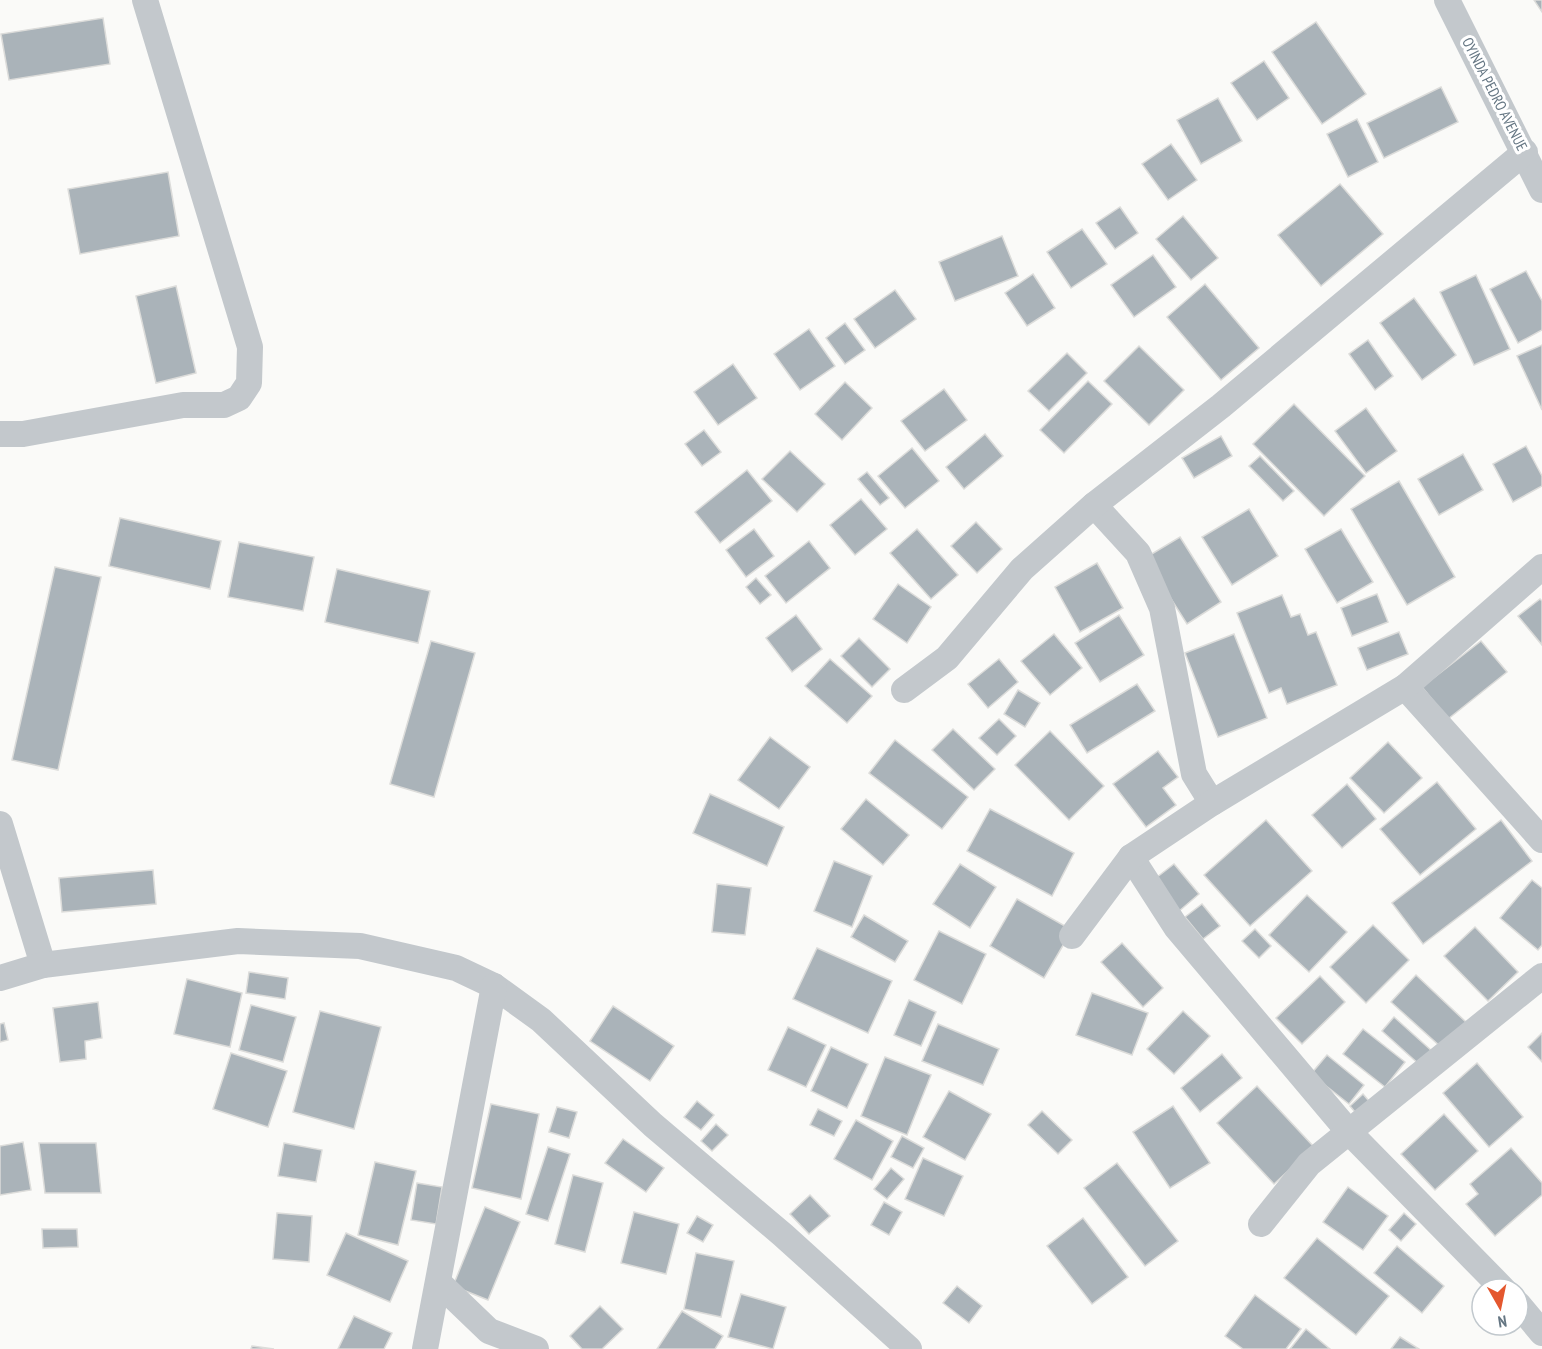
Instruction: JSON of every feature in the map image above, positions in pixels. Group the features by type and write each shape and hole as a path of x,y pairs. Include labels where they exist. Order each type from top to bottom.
{"street":[{"path":"0,434 23,434 183,405 224,405 239,398 249,383 250,347 145,0"},
{"name":"OYINDA PEDRO AVENUE","path":"1447,0 1542,190"},
{"path":"904,690 947,658 1022,569 1094,505 1221,406 1525,152"},
{"path":"1094,505 1138,553 1162,608 1194,774 1212,803"},
{"path":"1072,936 1131,857 1212,803 1405,687 1542,567"},
{"path":"1405,687 1542,840"},
{"path":"0,824 43,965"},
{"path":"1131,857 1176,927 1349,1132 1491,1277"},
{"path":"0,978 43,965 238,941 360,946 456,968 494,986 541,1020 653,1125 783,1235 909,1349"},
{"path":"1261,1224 1309,1164 1542,976"},
{"path":"424,1345 439,1283 494,986"},
{"path":"439,1283 489,1331 536,1349"},
{"path":"1530,1318 1542,1333"}],"building":[{"path":"1534,0 1542,0 1542,12"},
{"path":"103,18 110,64 9,80 1,34"},
{"path":"1316,22 1366,94 1322,124 1272,52"},
{"path":"1264,61 1289,98 1257,120 1231,83"},
{"path":"1441,87 1458,122 1384,158 1367,123"},
{"path":"1218,98 1242,141 1201,164 1177,120"},
{"path":"1357,119 1378,162 1348,177 1327,134"},
{"path":"1171,144 1197,180 1168,200 1142,164"},
{"path":"168,172 179,236 80,254 68,189"},
{"path":"1340,184 1383,234 1321,286 1278,235"},
{"path":"1120,207 1138,233 1115,249 1096,223"},
{"path":"1183,216 1218,258 1191,280 1156,239"},
{"path":"1082,229 1107,264 1071,288 1047,252"},
{"path":"1002,236 1018,276 955,301 939,262"},
{"path":"1153,255 1176,287 1134,317 1111,285"},
{"path":"1526,271 1542,301 1542,330 1518,343 1490,289"},
{"path":"1033,274 1055,308 1027,326 1005,293"},
{"path":"1476,275 1510,349 1474,365 1440,292"},
{"path":"1205,284 1259,348 1221,380 1167,317"},
{"path":"176,286 196,373 156,383 136,296"},
{"path":"895,290 916,319 875,348 854,319"},
{"path":"1414,298 1456,355 1422,380 1380,323"},
{"path":"845,323 865,350 845,364 826,338"},
{"path":"809,329 835,366 800,390 774,354"},
{"path":"1368,340 1393,376 1375,390 1349,354"},
{"path":"1542,345 1542,410 1517,356"},
{"path":"1139,346 1184,390 1149,425 1104,381"},
{"path":"1067,353 1087,373 1049,411 1028,391"},
{"path":"733,364 757,398 718,425 694,392"},
{"path":"1088,381 1112,404 1064,453 1040,430"},
{"path":"845,382 872,408 842,440 815,414"},
{"path":"944,389 967,420 925,451 901,421"},
{"path":"1294,404 1365,476 1324,516 1253,444"},
{"path":"1366,408 1397,451 1366,473 1335,431"},
{"path":"704,430 721,452 702,466 685,444"},
{"path":"985,434 1003,456 964,489 946,467"},
{"path":"1221,436 1232,456 1194,478 1182,458"},
{"path":"1526,446 1542,476 1542,486 1513,502 1493,464"},
{"path":"912,448 939,481 905,508 878,476"},
{"path":"790,451 825,484 797,512 762,479"},
{"path":"1463,454 1483,490 1439,515 1418,479"},
{"path":"1260,456 1294,491 1283,501 1249,466"},
{"path":"747,470 772,501 720,543 695,512"},
{"path":"867,472 889,498 880,505 858,479"},
{"path":"1399,481 1455,577 1407,605 1351,509"},
{"path":"861,499 887,529 855,555 830,525"},
{"path":"1249,509 1278,556 1232,585 1202,537"},
{"path":"120,518 221,541 210,589 109,566"},
{"path":"976,522 1002,549 977,573 951,546"},
{"path":"754,529 774,556 746,577 726,550"},
{"path":"917,529 958,575 931,599 890,553"},
{"path":"1341,529 1373,582 1337,603 1305,549"},
{"path":"1180,537 1221,602 1187,624 1145,558"},
{"path":"809,541 830,568 786,603 765,576"},
{"path":"239,542 314,557 303,611 228,597"},
{"path":"1097,563 1123,608 1080,632 1055,587"},
{"path":"55,567 101,577 58,770 12,760"},
{"path":"337,569 430,591 418,643 325,622"},
{"path":"756,578 771,595 760,604 746,587"},
{"path":"898,584 931,607 907,643 873,619"},
{"path":"1377,594 1388,622 1352,636 1341,608"},
{"path":"1282,595 1291,617 1300,614 1308,635 1316,632 1337,685 1287,704 1281,688 1269,693 1237,613"},
{"path":"1540,599 1542,601 1542,645 1518,616"},
{"path":"796,615 822,649 792,672 766,638"},
{"path":"1119,615 1144,655 1100,682 1075,643"},
{"path":"1399,632 1408,654 1367,670 1358,648"},
{"path":"1054,634 1082,668 1050,695 1021,661"},
{"path":"1234,634 1267,718 1218,737 1185,653"},
{"path":"859,638 890,669 872,687 841,656"},
{"path":"431,641 475,653 434,797 390,784"},
{"path":"1481,641 1507,672 1448,719 1422,687"},
{"path":"830,659 872,696 847,723 805,686"},
{"path":"999,659 1018,682 988,708 968,684"},
{"path":"1137,684 1155,711 1087,753 1070,725"},
{"path":"1018,690 1040,703 1025,727 1004,714"},
{"path":"999,719 1016,736 997,755 979,738"},
{"path":"953,729 995,769 974,790 932,750"},
{"path":"1050,731 1104,786 1069,820 1015,765"},
{"path":"770,737 810,767 779,809 738,780"},
{"path":"895,740 968,797 942,829 869,773"},
{"path":"1388,742 1422,778 1384,813 1350,778"},
{"path":"1158,751 1178,777 1163,788 1176,805 1146,827 1113,784"},
{"path":"1437,782 1476,829 1420,875 1380,829"},
{"path":"1347,784 1376,819 1342,848 1312,815"},
{"path":"710,794 784,827 767,866 693,833"},
{"path":"866,799 909,835 883,865 841,829"},
{"path":"990,809 1074,853 1052,896 967,851"},
{"path":"1266,820 1312,871 1250,926 1204,875"},
{"path":"1501,820 1532,861 1423,944 1392,903"},
{"path":"834,861 872,876 852,927 814,911"},
{"path":"960,864 996,887 970,928 933,904"},
{"path":"1174,864 1199,894 1178,912 1152,881"},
{"path":"153,870 156,904 62,912 59,878"},
{"path":"1532,880 1542,888 1542,945 1538,950 1500,918"},
{"path":"717,884 751,888 745,935 712,932"},
{"path":"1307,895 1347,932 1309,972 1269,935"},
{"path":"1017,899 1072,930 1044,978 990,946"},
{"path":"1202,904 1220,926 1203,939 1185,917"},
{"path":"864,915 908,941 895,962 851,937"},
{"path":"1373,925 1409,960 1366,1003 1330,967"},
{"path":"1475,927 1518,972 1488,1001 1444,956"},
{"path":"1255,929 1271,946 1259,958 1242,941"},
{"path":"939,931 986,954 962,1004 914,980"},
{"path":"1122,943 1163,988 1143,1007 1101,962"},
{"path":"817,948 892,981 868,1033 793,999"},
{"path":"249,972 288,978 285,999 246,993"},
{"path":"1416,975 1467,1023 1442,1048 1391,1002"},
{"path":"1320,976 1345,1002 1302,1044 1276,1018"},
{"path":"187,979 242,993 230,1047 174,1034"},
{"path":"1092,993 1148,1013 1132,1055 1076,1035"},
{"path":"909,1000 936,1012 921,1046 894,1035"},
{"path":"98,1002 102,1038 85,1041 86,1059 60,1062 53,1008"},
{"path":"251,1005 296,1017 283,1062 239,1050"},
{"path":"613,1006 674,1046 650,1081 590,1041"},
{"path":"320,1011 381,1027 354,1129 293,1112"},
{"path":"1183,1011 1210,1036 1174,1074 1147,1049"},
{"path":"1394,1017 1433,1052 1421,1066 1382,1031"},
{"path":"4,1023 8,1040 0,1042 0,1024"},
{"path":"938,1024 999,1049 983,1085 922,1061"},
{"path":"788,1027 826,1045 806,1087 768,1070"},
{"path":"1363,1029 1405,1062 1385,1087 1343,1054"},
{"path":"1542,1033 1542,1062 1528,1047"},
{"path":"831,1047 868,1064 847,1108 811,1091"},
{"path":"231,1053 287,1071 268,1127 213,1109"},
{"path":"1222,1054 1242,1078 1200,1112 1181,1088"},
{"path":"1327,1055 1364,1085 1349,1104 1311,1074"},
{"path":"885,1057 931,1075 907,1135 861,1116"},
{"path":"1477,1063 1523,1117 1489,1147 1443,1093"},
{"path":"1257,1086 1314,1147 1274,1184 1217,1123"},
{"path":"949,1091 991,1114 965,1160 923,1137"},
{"path":"1363,1094 1373,1106 1360,1118 1350,1106"},
{"path":"697,1101 714,1115 701,1130 684,1117"},
{"path":"491,1104 539,1114 521,1199 472,1188"},
{"path":"1173,1106 1210,1163 1170,1188 1133,1132"},
{"path":"557,1107 577,1112 569,1138 549,1132"},
{"path":"818,1109 842,1121 834,1136 810,1125"},
{"path":"1042,1111 1072,1140 1058,1154 1028,1125"},
{"path":"1444,1114 1478,1151 1435,1190 1401,1154"},
{"path":"856,1120 893,1141 872,1180 834,1159"},
{"path":"716,1124 728,1135 712,1151 701,1141"},
{"path":"902,1136 924,1148 913,1168 891,1157"},
{"path":"623,1139 664,1168 646,1192 605,1163"},
{"path":"23,1142 31,1190 0,1195 0,1146"},
{"path":"39,1143 96,1143 101,1193 45,1193"},
{"path":"284,1143 322,1150 316,1182 278,1176"},
{"path":"548,1147 570,1154 548,1221 526,1214"},
{"path":"1511,1148 1542,1183 1542,1195 1495,1236 1466,1204 1478,1194 1470,1184"},
{"path":"923,1158 963,1176 944,1216 905,1199"},
{"path":"375,1162 416,1171 398,1245 358,1235"},
{"path":"1117,1163 1178,1241 1145,1266 1084,1188"},
{"path":"891,1168 904,1179 887,1199 874,1189"},
{"path":"573,1175 603,1183 585,1252 555,1244"},
{"path":"417,1183 442,1187 436,1224 411,1220"},
{"path":"1348,1187 1388,1216 1363,1250 1323,1222"},
{"path":"810,1195 830,1216 809,1234 790,1214"},
{"path":"884,1202 902,1212 889,1235 871,1225"},
{"path":"485,1207 520,1222 488,1300 453,1286"},
{"path":"634,1212 679,1224 666,1274 621,1263"},
{"path":"277,1213 312,1216 309,1262 273,1259"},
{"path":"1404,1213 1416,1224 1401,1241 1389,1230"},
{"path":"697,1216 713,1225 703,1242 687,1233"},
{"path":"1083,1218 1128,1277 1092,1304 1047,1246"},
{"path":"42,1229 77,1229 78,1247 43,1248"},
{"path":"346,1233 408,1261 390,1302 327,1275"},
{"path":"1317,1238 1389,1296 1356,1335 1284,1278"},
{"path":"1397,1246 1444,1286 1422,1313 1374,1273"},
{"path":"696,1253 734,1261 721,1317 684,1309"},
{"path":"957,1286 982,1306 969,1323 943,1303"},
{"path":"741,1294 786,1307 773,1349 728,1337"},
{"path":"1255,1295 1301,1329 1286,1349 1243,1349 1225,1336"},
{"path":"600,1306 623,1329 602,1349 582,1349 570,1336"},
{"path":"682,1311 723,1336 715,1349 657,1349"},
{"path":"354,1316 392,1333 384,1349 338,1349"},
{"path":"1306,1329 1330,1349 1290,1349"},
{"path":"1400,1337 1419,1349 1391,1349"},
{"path":"252,1346 274,1349 251,1349"}]}
